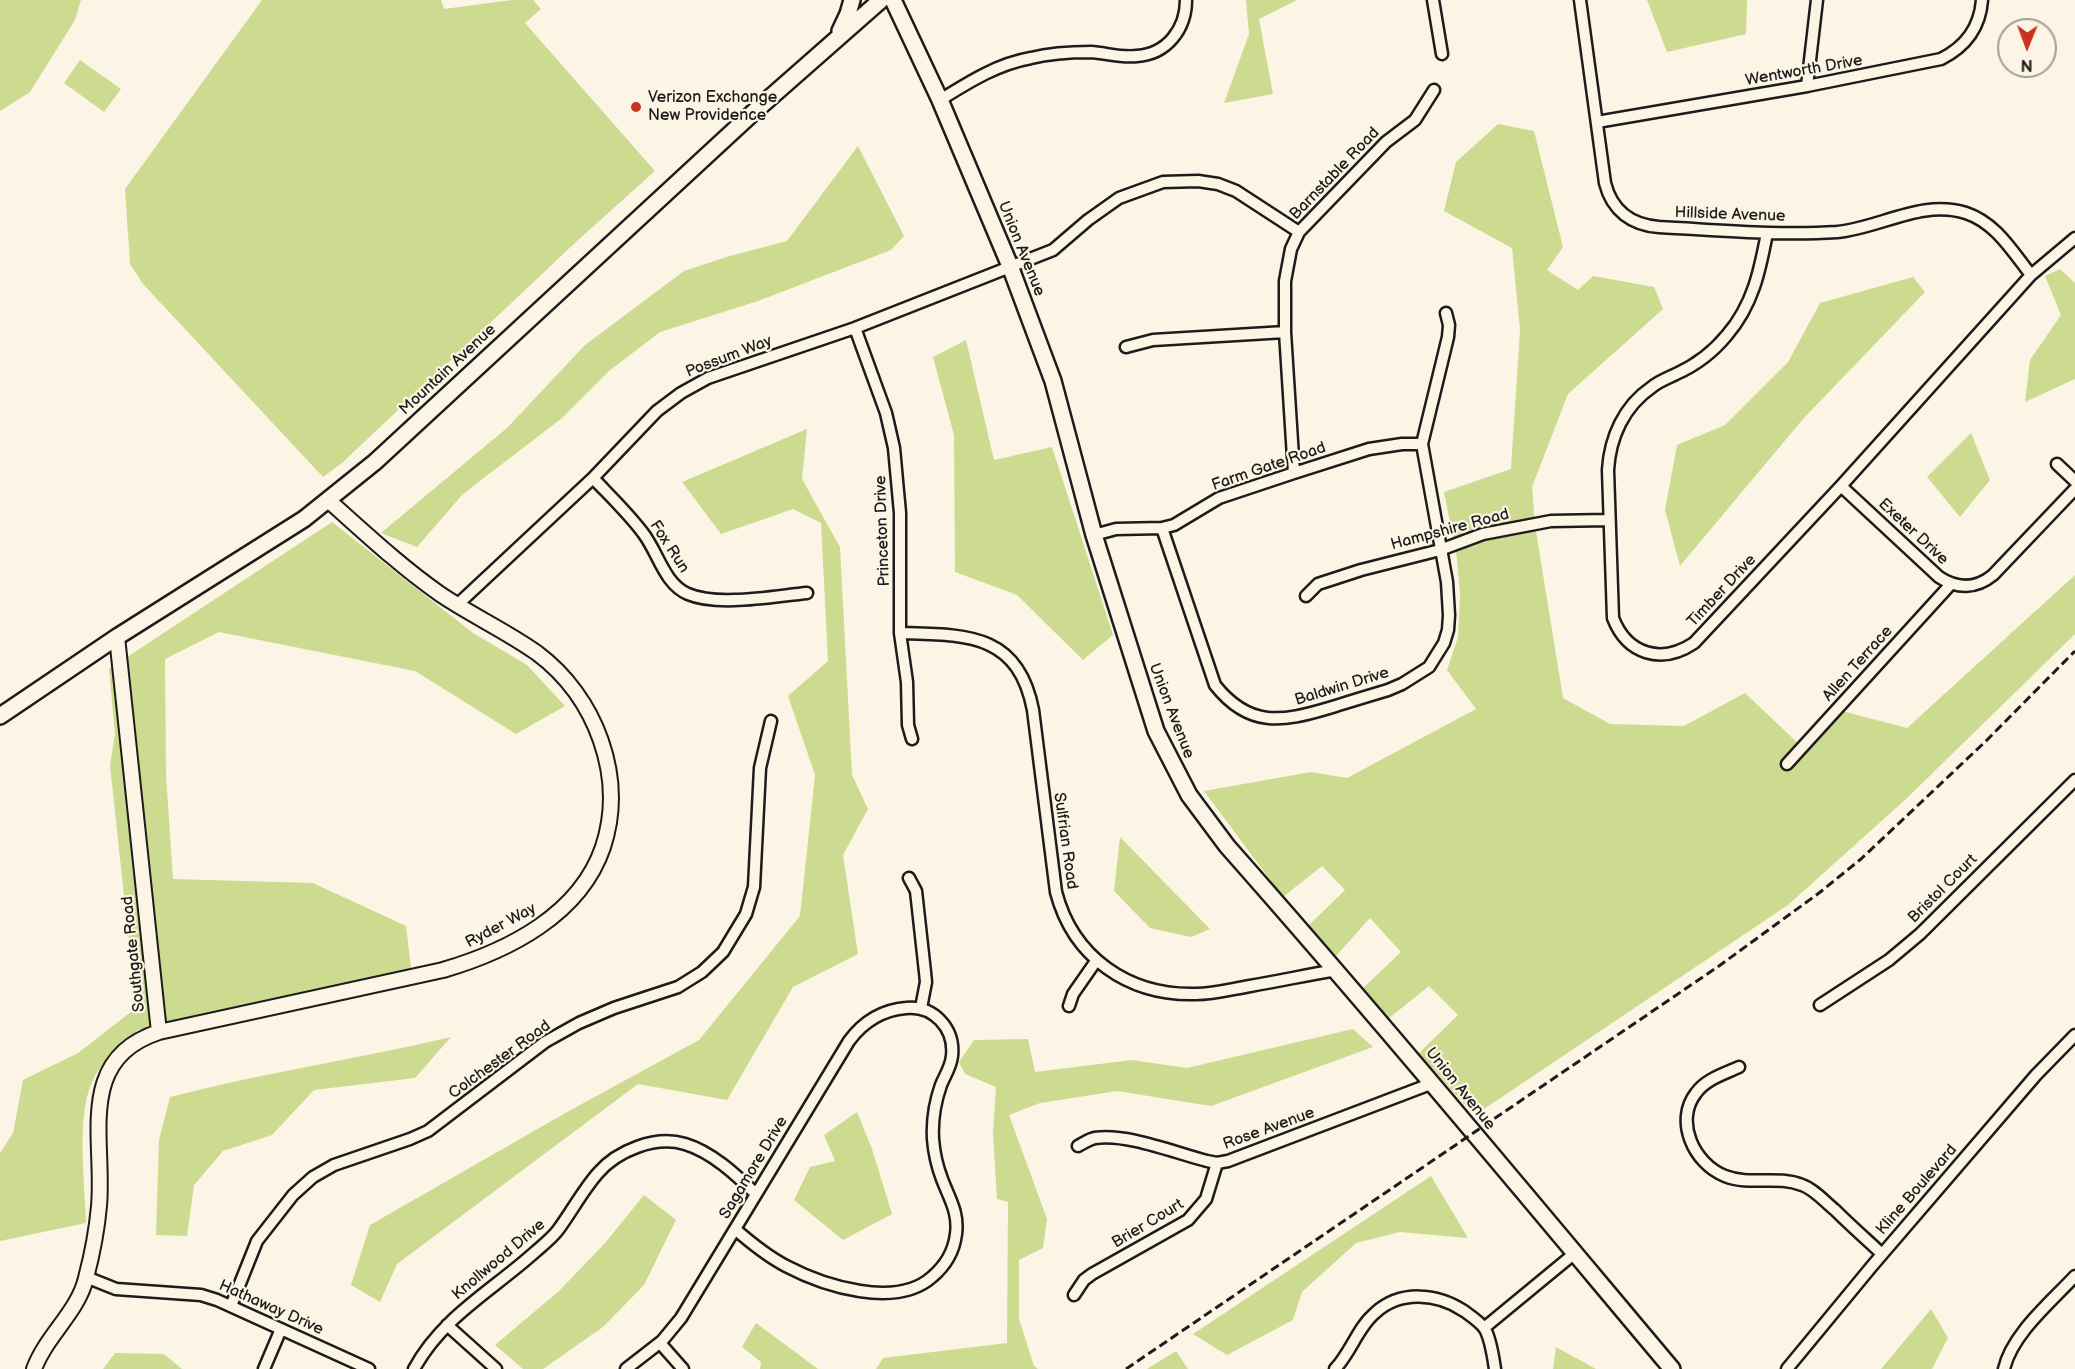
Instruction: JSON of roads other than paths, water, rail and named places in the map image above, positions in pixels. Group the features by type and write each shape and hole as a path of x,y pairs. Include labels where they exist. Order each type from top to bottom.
{"main road":[{"path":"836,38 852,0"},
{"name":"Mountain Avenue","path":"0,716 117,637 304,519 375,462 836,38 881,0"},
{"name":"Union Avenue","path":"893,0 940,100 1010,266 1053,381 1094,535 1147,708 1176,775 1200,812 1227,846 1433,1083 1672,1369"}],"street":[{"path":"940,100 985,74 1028,58 1074,52 1125,56 1148,54 1168,43 1180,29 1184,19 1186,0"},
{"path":"1433,0 1442,54"},
{"name":"Hillside Avenue","path":"1580,0 1606,191 1614,206 1632,221 1659,227 1767,233 1841,231 1919,211 1950,210 1967,214 1990,226 2031,275"},
{"path":"1807,86 1817,0"},
{"name":"Wentworth Drive","path":"1597,122 1807,86 1941,59 1953,53 1972,33 1978,20 1982,0"},
{"name":"Barnstable Road","path":"1294,473 1286,332 1286,266 1291,249 1299,232 1386,142 1415,120 1434,90"},
{"name":"Possum Way","path":"458,605 593,478 657,411 681,393 708,378 855,328 1053,250 1119,198 1163,182 1198,181 1218,184 1236,191 1299,232"},
{"name":"Timber Drive","path":"1767,233 1753,293 1728,335 1691,366 1652,387 1635,401 1622,418 1613,438 1609,459 1611,606 1617,628 1623,637 1639,650 1649,653 1670,654 1694,643 1841,486 2031,275 2075,238"},
{"name":"Baldwin Drive","path":"1162,528 1215,685 1236,707 1266,718 1296,717 1388,690 1429,667 1444,643 1449,615 1447,582 1422,444 1448,337 1449,325 1446,313"},
{"name":"Princeton Drive","path":"855,328 886,413 894,448 900,513 900,633 907,682 908,725 912,739"},
{"path":"1126,347 1153,340 1286,332"},
{"name":"Farm Gate Road","path":"1094,535 1132,527 1162,528 1174,525 1219,498 1294,473 1369,449 1422,444"},
{"path":"2057,464 2075,481"},
{"name":"Fox Run","path":"593,478 645,536 679,590 702,598 724,600 807,593"},
{"name":"Exeter Drive","path":"1841,486 1939,577 1951,584 1970,586 1986,580 2075,489"},
{"name":"Ryder Way","path":"159,1032 461,965 502,947 543,924 561,910 586,882 603,845 612,801 609,765 589,714 568,683 539,655 458,605 414,574 328,500"},
{"name":"Hampshire Road","path":"1306,596 1318,584 1350,573 1440,550 1483,534 1551,521 1609,520"},
{"name":"Allen Terrace","path":"1787,764 1951,584"},
{"name":"Sulfrian Road","path":"900,633 955,634 975,638 1006,656 1022,675 1033,710 1052,877 1064,917 1072,933 1096,961 1141,986 1184,994 1214,992 1336,970"},
{"name":"Southgate Road","path":"34,1369 47,1344 70,1312 86,1277 99,1205 98,1108 101,1090 112,1066 122,1053 143,1038 159,1032 117,637"},
{"name":"Colchester Road","path":"231,1306 257,1241 293,1196 313,1177 334,1165 428,1131 545,1042 579,1023 614,1008 678,987 702,972 723,952 746,914 754,887 760,768 771,721"},
{"name":"Bristol Court","path":"1820,1005 1889,960 1920,934 2075,780"},
{"path":"735,1229 766,1254 787,1266 825,1282 857,1290 903,1292 922,1284 939,1271 951,1253 957,1218 951,1197 936,1163 933,1123 937,1096 950,1067 951,1040 943,1023 932,1013 921,1008 926,982 916,891 909,878"},
{"path":"1069,1006 1073,994 1096,961"},
{"name":"Sagamore Drive","path":"626,1369 660,1343 681,1318 854,1034 872,1018 887,1012 903,1008 921,1008"},
{"name":"Kline Boulevard","path":"1786,1369 2036,1075 2075,1035"},
{"path":"1739,1067 1706,1083 1696,1092 1691,1101 1686,1120 1698,1155 1713,1170 1737,1180 1803,1185 1817,1194 1882,1254"},
{"name":"Rose Avenue","path":"1078,1146 1092,1138 1110,1137 1126,1139 1217,1163 1228,1161 1433,1083"},
{"name":"Knollwood Drive","path":"414,1369 430,1343 447,1325 519,1267 551,1237 597,1174 611,1161 628,1151 656,1143 685,1144 723,1165 756,1194"},
{"name":"Brier Court","path":"1074,1295 1084,1280 1092,1274 1188,1221 1206,1200 1217,1163"},
{"path":"1484,1328 1575,1253"},
{"path":"2004,1369 2014,1344 2075,1276"},
{"name":"Hathaway Drive","path":"86,1277 116,1289 201,1295 231,1306 369,1369"},
{"path":"1335,1369 1346,1357 1374,1313 1399,1299 1416,1296 1433,1297 1453,1303 1473,1317 1484,1328 1495,1369"},
{"path":"447,1325 496,1369"},
{"path":"264,1369 281,1329"},
{"path":"660,1343 683,1369"}],"railway":[{"path":"1126,1369 1719,966 1819,893 1861,859 1986,741 2075,651"}],"place":[{"name":"Verizon Exchange New Providence","path":"636,107"}]}
